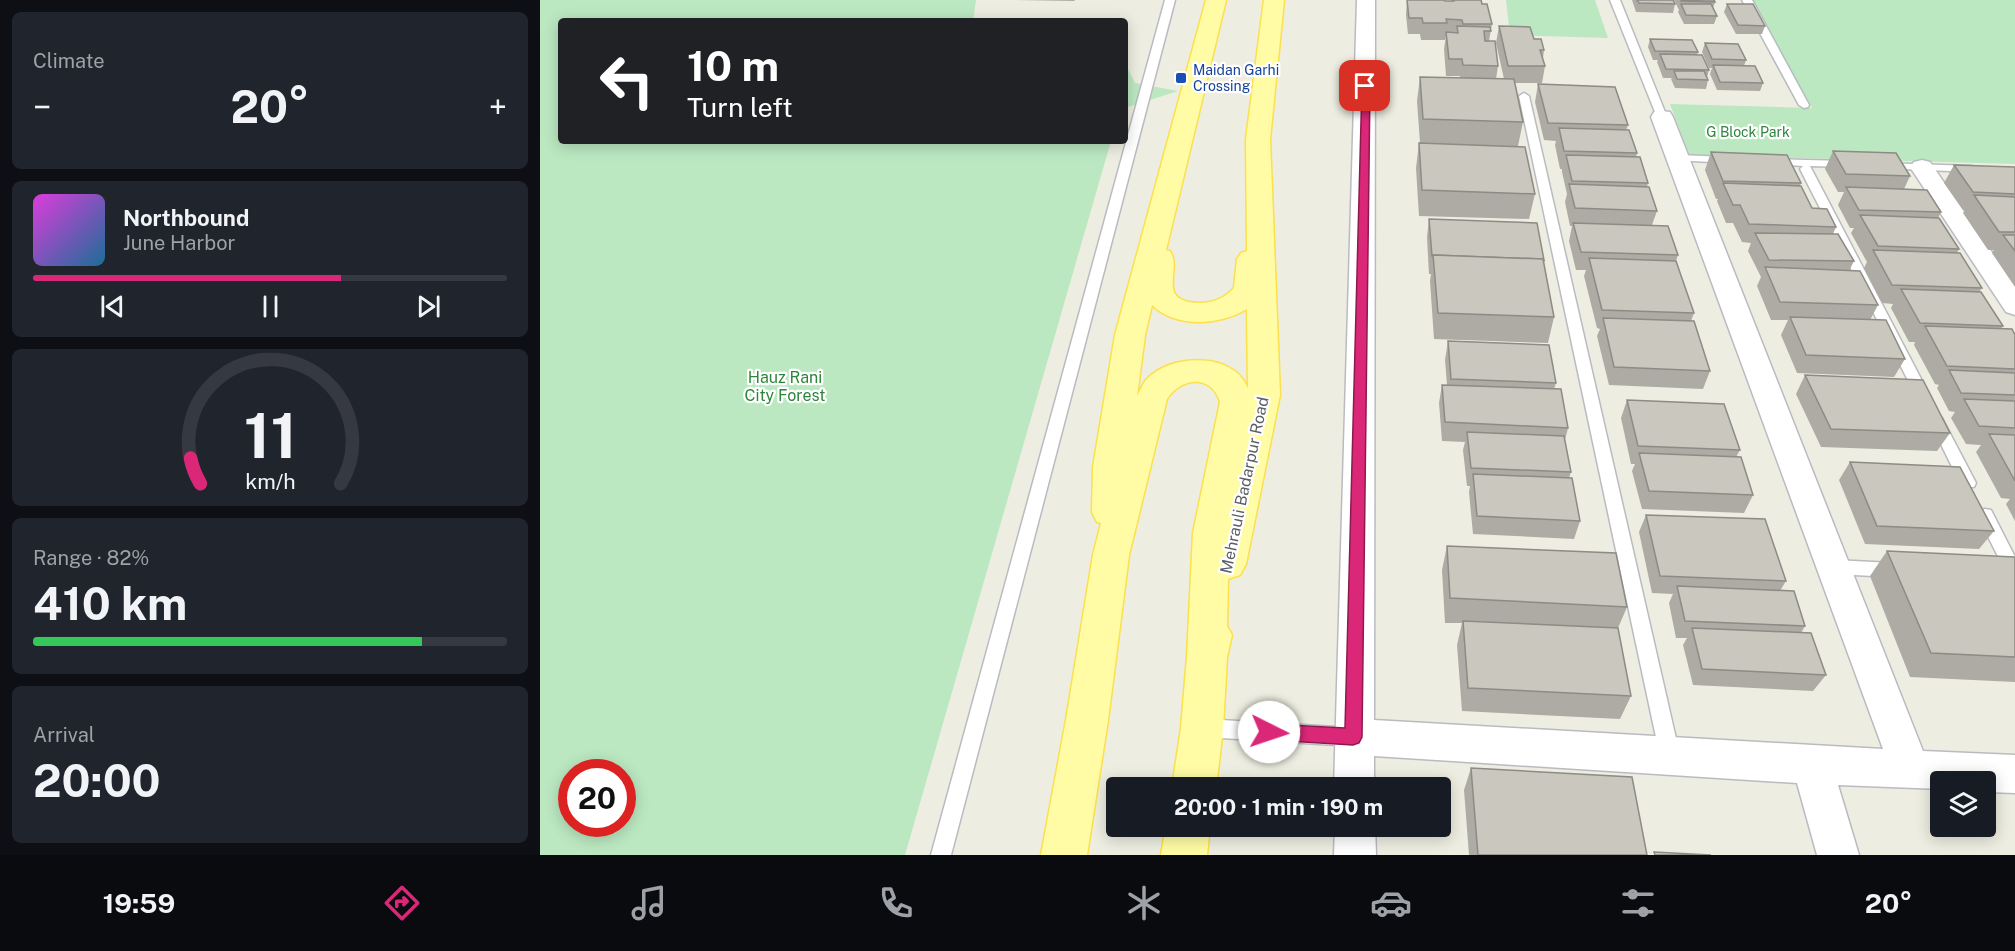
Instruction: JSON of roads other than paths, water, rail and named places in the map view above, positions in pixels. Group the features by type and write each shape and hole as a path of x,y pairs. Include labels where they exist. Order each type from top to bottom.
{"main road":[{"path":"1111,555 1110,467 1129,346 1216,0"},
{"name":"Mehrauli Badarpur Road","path":"1195,777 1202,728 1207,657 1264,394 1258,139 1274,0"},
{"path":"1170,184 1157,282 1158,291 1173,306 1185,311 1214,312 1227,308 1238,301 1250,284 1258,139"},
{"path":"1064,855 1087,720 1111,555 1154,392 1165,380 1182,372 1202,371 1220,376 1233,387 1236,402 1211,532 1207,657"},
{"path":"1184,855 1186,837"}],"street":[{"path":"1354,777 1366,0"},
{"path":"1662,117 1911,771"},
{"path":"1922,167 2015,306"},
{"path":"1353,737 1911,771 2015,774"},
{"path":"1812,765 1839,855"},
{"path":"1355,837 1355,855"}],"lane":[{"path":"941,855 1170,0"},
{"path":"1615,0 1662,117"},
{"path":"1747,0 1804,105"},
{"path":"1524,96 1670,756"},
{"path":"1678,158 1736,160"},
{"path":"1759,161 1980,169"},
{"path":"1806,169 2015,574 1992,575"},
{"path":"1834,567 1913,571"},
{"path":"1202,728 1353,737"}],"place":[{"name":"Maidan Garhi Crossing","path":"1181,78"}],"park label":[{"name":"G Block Park","path":"1748,132"},
{"name":"Hauz Rani City Forest","path":"785,386"}]}
